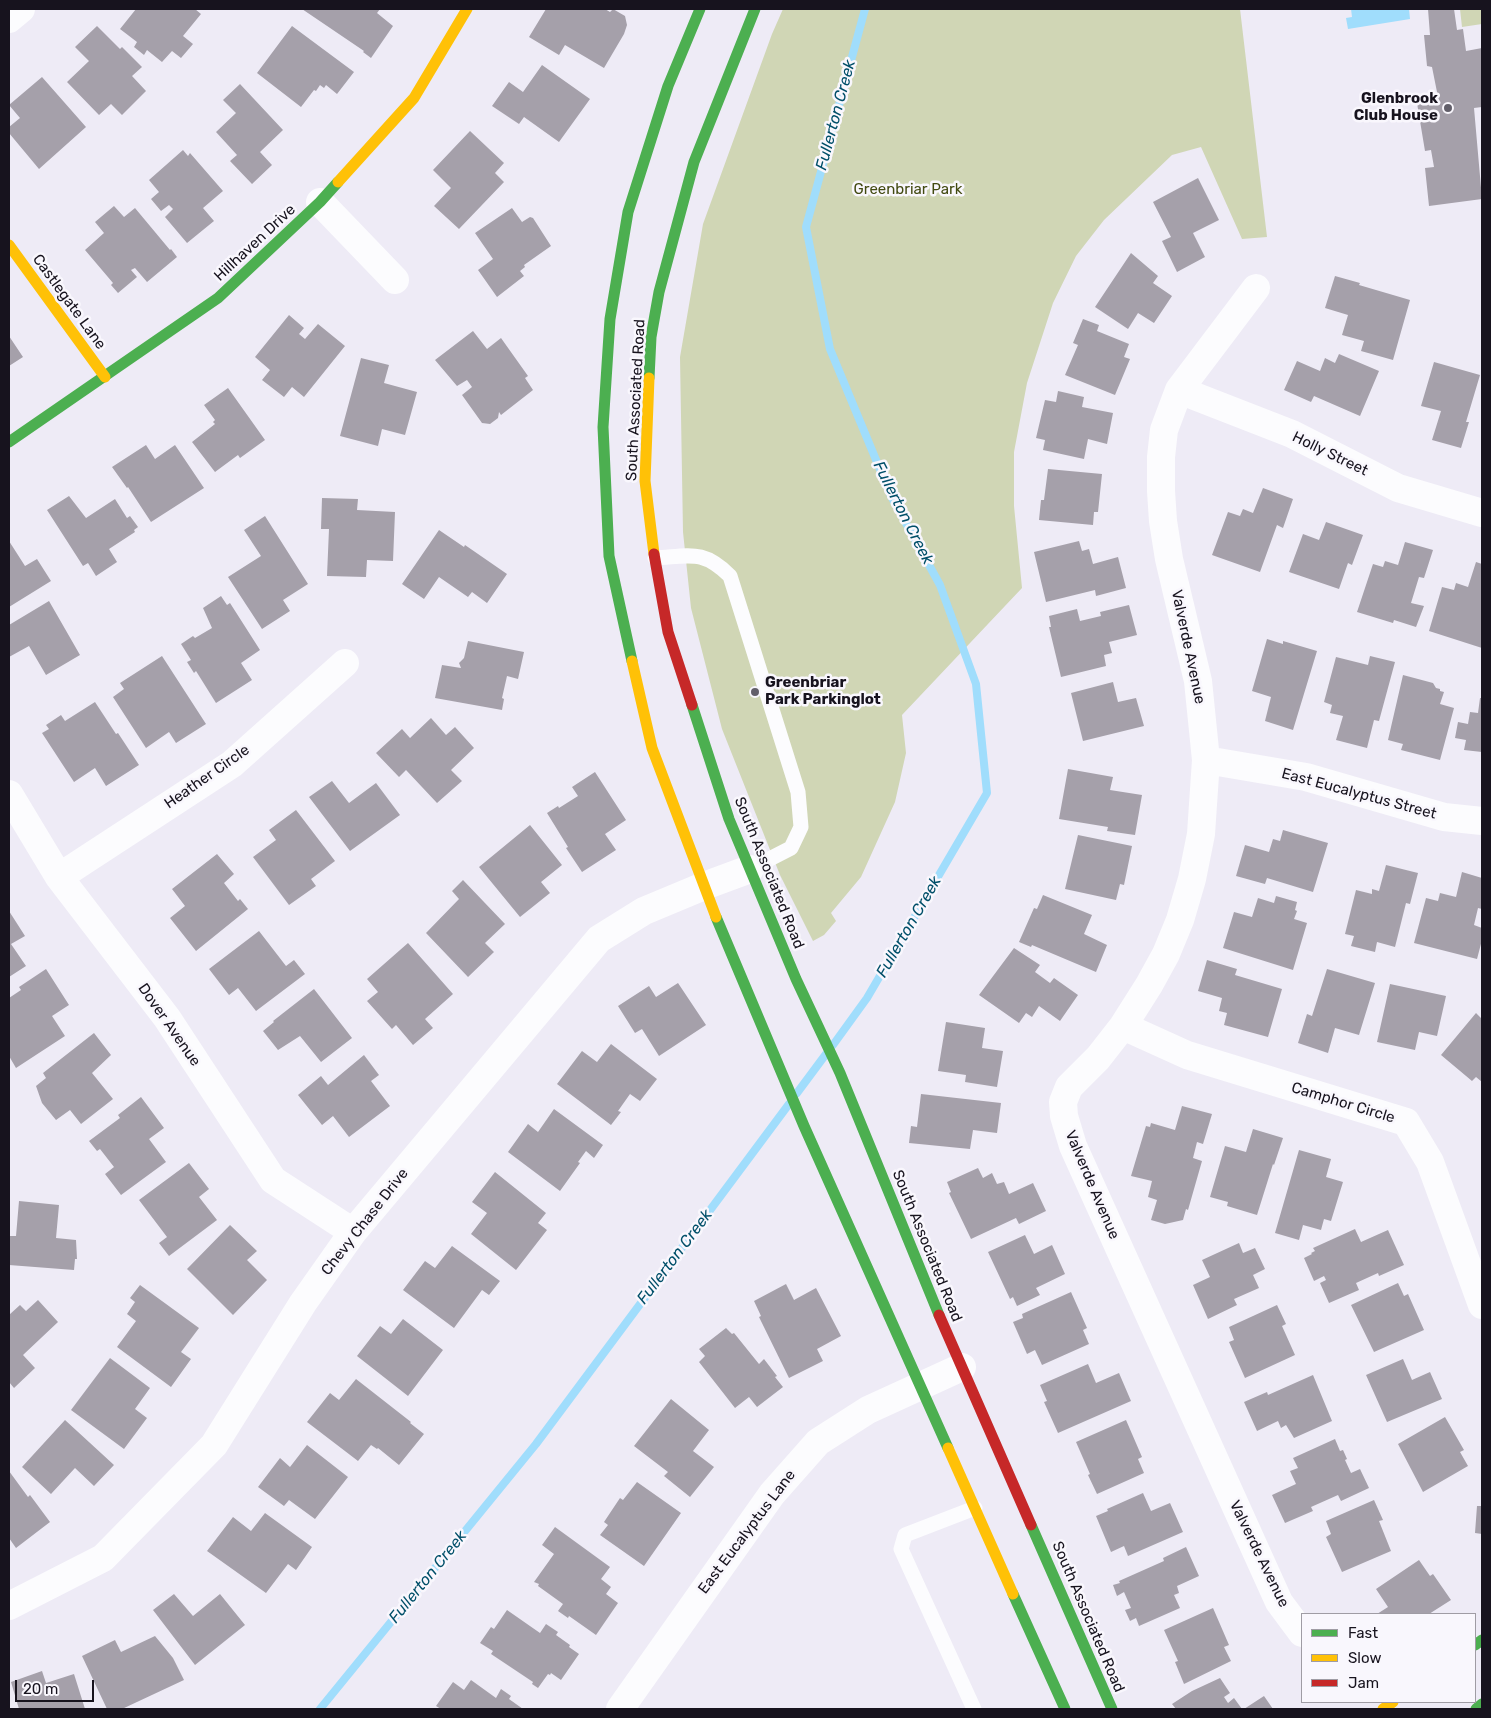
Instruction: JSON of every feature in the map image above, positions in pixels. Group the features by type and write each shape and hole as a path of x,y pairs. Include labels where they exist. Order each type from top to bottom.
{"street":[{"path":"9,19 21,9"},
{"name":"Hillhaven Drive","path":"9,442 218,298 320,202 414,98 467,9"},
{"name":"South Associated Road","path":"700,9 668,86 628,212 610,319 603,426 609,556 652,748 704,886 804,1126 1065,1709"},
{"name":"South Associated Road","path":"755,9 694,162 658,292 651,337 645,481 655,558 668,632 729,819 796,979 840,1073 940,1317 1112,1709"},
{"path":"320,202 395,280"},
{"name":"Castlegate Lane","path":"9,245 105,377"},
{"name":"Valverde Avenue","path":"1256,288 1179,390 1164,430 1160,491 1163,521 1168,559 1198,682 1206,760 1201,834 1192,879 1180,920 1166,954 1149,985 1123,1026 1098,1058 1069,1087 1063,1102 1068,1131 1079,1159 1279,1602 1301,1632"},
{"name":"Holly Street","path":"1179,390 1292,434 1398,488 1482,513"},
{"name":"Heather Circle","path":"59,877 232,764 345,662"},
{"name":"East Eucalyptus Street","path":"1206,760 1306,776 1444,817 1482,821"},
{"name":"Dover Avenue","path":"9,794 59,877 167,1018 273,1180 353,1232"},
{"name":"Chevy Chase Drive","path":"9,1606 102,1558 214,1445 303,1303 353,1232 599,939 644,912 704,886 750,869"},
{"name":"Camphor Circle","path":"1123,1026 1187,1055 1406,1122 1430,1162 1482,1304"},
{"name":"East Eucalyptus Lane","path":"620,1709 772,1494 818,1442 868,1410 962,1366"},
{"path":"1476,1709 1482,1704"}],"lane":[{"path":"655,558 701,556 718,564 730,576 798,792 801,827 791,848 750,869"},
{"path":"974,1709 901,1548 905,1535 975,1508"}],"green space":[{"name":"Greenbriar Park","path":"783,9 1240,9 1267,237 1242,239 1201,147 1172,155 1104,220 1076,256 1053,303 1027,383 1014,452 1014,506 1022,588 902,715 906,753 895,802 861,877 831,913 836,921 824,935 813,941 780,875 722,729 691,608 683,532 680,357 703,224 772,34"},
{"path":"1460,9 1482,9 1482,24 1462,27"}],"water":[{"path":"1351,9 1409,9 1410,19 1348,29 1346,18 1352,17"}],"building":[{"path":"136,9 195,9 201,14 183,36 193,44 181,58 172,51 162,62 147,50 144,55 134,47 137,42 120,29"},
{"path":"302,9 380,9 377,13 393,26 371,58 364,51"},
{"path":"546,9 605,9 610,12 613,9 625,16 627,25 624,34 604,68 565,45 559,55 529,37"},
{"name":"Glenbrook Club House","path":"1428,9 1454,9 1457,30 1463,29 1466,51 1482,48 1482,107 1474,108 1482,199 1429,206 1425,168 1434,167 1431,150 1425,151 1417,103 1439,102 1432,67 1427,66 1424,35 1430,35"},
{"path":"97,26 120,49 122,47 142,67 132,76 146,91 122,115 111,104 99,115 67,82 89,61 75,47"},
{"path":"292,26 354,72 337,94 326,85 324,88 320,85 301,107 257,73"},
{"path":"542,65 590,99 559,142 524,117 519,124 492,106 509,82 523,92"},
{"path":"42,77 86,127 39,169 9,133 9,127 20,118 9,105"},
{"path":"240,84 283,130 260,152 272,165 252,184 230,161 237,155 216,132 236,113 223,100"},
{"path":"470,131 504,163 495,173 504,182 459,229 434,206 451,188 433,170"},
{"path":"183,150 188,156 190,153 223,191 203,208 214,221 187,243 165,217 173,209 169,205 161,211 151,199 159,192 149,180"},
{"path":"1198,178 1219,220 1193,233 1205,257 1177,272 1162,241 1171,237 1153,202"},
{"path":"114,206 124,217 135,208 177,257 147,282 135,268 131,270 137,277 118,293 111,285 113,283 85,250 104,233 95,222"},
{"path":"512,208 522,222 530,217 533,218 551,246 524,265 525,267 520,271 524,276 497,297 478,270 493,259 475,233"},
{"path":"1131,253 1158,276 1153,283 1172,296 1154,323 1138,313 1128,329 1095,307"},
{"path":"1335,276 1410,300 1393,360 1361,351 1364,341 1342,335 1348,315 1325,308"},
{"path":"289,315 304,328 299,334 305,339 318,324 345,346 304,397 292,387 284,397 262,380 270,370 255,357"},
{"path":"1083,319 1099,325 1097,331 1129,344 1124,357 1130,359 1115,395 1065,375 1078,345 1073,343"},
{"path":"473,331 487,349 501,338 528,376 525,378 533,390 501,415 499,412 498,418 490,424 482,423 462,395 472,387 467,380 457,386 435,360"},
{"path":"9,336 23,357 9,366"},
{"path":"1339,354 1379,371 1360,416 1314,396 1311,402 1284,390 1297,361 1320,371 1325,358 1335,363"},
{"path":"361,358 389,365 384,383 417,392 405,435 382,429 378,446 340,436"},
{"path":"1434,362 1480,375 1466,422 1469,422 1461,448 1432,440 1441,411 1421,406"},
{"path":"228,388 265,440 240,458 238,455 215,472 192,442 215,424 213,422 215,420 204,405"},
{"path":"1058,391 1084,397 1082,407 1113,413 1107,444 1088,439 1084,459 1043,450 1045,440 1036,438 1045,400 1056,402"},
{"path":"146,445 155,459 175,445 204,488 151,522 112,467"},
{"path":"1048,469 1102,474 1098,512 1094,512 1093,525 1039,520 1041,500 1044,500"},
{"path":"1263,488 1293,499 1283,528 1277,525 1260,572 1212,555 1228,512 1240,516 1243,509 1253,513"},
{"path":"69,496 86,518 115,499 127,518 130,516 138,527 134,530 135,532 109,549 117,562 96,576 88,563 83,566 47,510"},
{"path":"322,498 358,499 357,510 395,512 393,561 367,560 366,577 327,576 329,529 321,529"},
{"path":"265,516 308,584 283,600 290,611 262,629 228,577 261,556 244,530"},
{"path":"1326,522 1363,535 1352,565 1348,563 1339,589 1289,572 1303,534 1319,540"},
{"path":"439,530 464,547 465,545 507,574 487,603 472,592 468,597 439,577 424,599 402,584"},
{"path":"9,541 25,566 37,559 51,581 9,607"},
{"path":"1079,541 1082,551 1089,549 1093,564 1118,557 1126,588 1096,596 1095,590 1046,602 1034,552"},
{"path":"1405,542 1433,550 1424,578 1419,577 1411,603 1424,606 1416,627 1394,620 1393,623 1357,612 1373,564 1383,567 1385,561 1398,565"},
{"path":"1476,562 1482,564 1482,648 1429,631 1442,587 1454,590 1456,583 1468,587"},
{"path":"221,596 227,605 230,603 260,650 241,663 252,680 216,703 196,671 194,673 187,662 191,660 181,644 193,636 195,638 212,628 203,608"},
{"path":"49,601 80,655 46,675 29,646 9,657 9,625"},
{"path":"1129,605 1137,635 1109,642 1112,653 1104,655 1106,666 1061,677 1049,627 1051,627 1049,616 1077,609 1080,621 1101,616 1100,612"},
{"path":"1267,639 1283,644 1283,641 1317,651 1293,730 1265,721 1271,697 1252,691"},
{"path":"468,641 524,652 518,679 507,676 502,698 504,699 502,710 435,698 442,665 461,668 459,663 464,658"},
{"path":"162,656 206,724 176,743 169,732 146,748 113,697 124,689 120,683"},
{"path":"1370,656 1395,662 1379,721 1374,720 1367,748 1336,740 1343,716 1330,713 1332,705 1324,702 1336,657 1368,665"},
{"path":"1403,675 1433,683 1436,688 1444,692 1440,704 1454,708 1440,760 1401,750 1403,744 1388,740"},
{"path":"1113,682 1118,702 1136,698 1144,726 1083,741 1071,693"},
{"path":"1480,698 1482,698 1482,752 1464,750 1466,740 1455,738 1458,722 1468,724 1470,712 1478,713"},
{"path":"95,702 139,765 106,786 95,768 74,782 42,733 49,729 46,725 61,715 65,721"},
{"path":"431,718 446,735 455,727 474,748 451,770 462,781 437,803 406,770 399,777 376,753 402,729 410,738"},
{"path":"1068,769 1113,777 1110,790 1142,795 1135,835 1107,831 1108,827 1059,819"},
{"path":"595,772 626,820 605,834 616,850 582,872 566,848 568,847 547,813 578,796 572,787"},
{"path":"332,781 349,803 376,783 400,815 350,851 309,797"},
{"path":"296,810 335,861 311,879 316,886 289,905 253,857 276,840 269,830"},
{"path":"530,825 562,865 541,882 550,893 520,917 479,867"},
{"path":"1283,830 1328,843 1313,892 1267,878 1265,884 1236,876 1245,845 1269,852 1273,839 1280,841"},
{"path":"1078,835 1132,846 1124,885 1120,884 1116,900 1065,889"},
{"path":"217,854 234,874 224,883 238,901 240,899 248,909 196,951 170,918 185,906 172,889"},
{"path":"1386,865 1418,873 1410,904 1406,903 1395,947 1377,942 1375,952 1351,946 1354,936 1345,934 1356,890 1372,894 1372,889 1379,891"},
{"path":"1462,872 1482,878 1482,909 1478,908 1474,925 1482,928 1482,940 1477,959 1414,943 1426,898 1438,901 1440,893 1456,897"},
{"path":"463,880 505,924 485,943 494,952 468,977 426,933 459,899 452,891"},
{"path":"1043,895 1092,915 1084,934 1107,945 1096,972 1032,945 1031,947 1019,942 1034,908 1037,909"},
{"path":"1276,896 1297,902 1295,910 1297,911 1294,919 1307,923 1293,970 1223,948 1234,912 1252,917 1258,898 1274,903"},
{"path":"9,911 25,936 11,944 26,966 9,977"},
{"path":"259,931 286,966 294,960 305,974 256,1011 238,988 229,995 209,969"},
{"path":"408,943 453,994 425,1019 433,1028 413,1045 396,1025 392,1029 367,1001 378,992 367,979"},
{"path":"1014,948 1040,965 1035,972 1050,983 1054,978 1078,995 1060,1021 1039,1006 1032,1017 1026,1013 1019,1023 979,995"},
{"path":"1207,960 1237,969 1235,975 1282,989 1268,1037 1224,1025 1227,1013 1219,1011 1222,998 1198,991"},
{"path":"46,969 69,1005 52,1016 65,1036 16,1068 9,1056 9,998 21,990 19,987"},
{"path":"1327,969 1375,983 1359,1035 1335,1028 1328,1053 1298,1043 1307,1014 1312,1016"},
{"path":"678,983 706,1025 659,1056 642,1029 635,1033 618,1006 649,986 656,997"},
{"path":"1390,984 1446,996 1437,1036 1419,1032 1415,1050 1377,1042"},
{"path":"314,989 352,1038 321,1062 300,1036 278,1050 263,1031"},
{"path":"1476,1013 1482,1019 1482,1082 1476,1077 1472,1081 1441,1055"},
{"path":"946,1022 985,1028 982,1048 1003,1051 997,1087 965,1082 966,1075 938,1071"},
{"path":"94,1033 111,1055 92,1073 113,1099 81,1124 70,1110 56,1120 42,1103 36,1086 46,1078 43,1073"},
{"path":"611,1044 657,1079 640,1101 630,1094 618,1111 621,1112 611,1125 557,1084 582,1051 597,1062"},
{"path":"364,1055 379,1075 371,1081 390,1106 349,1137 333,1116 322,1125 298,1095 321,1076 328,1085"},
{"path":"921,1094 1001,1103 997,1133 973,1130 970,1149 909,1143 911,1126 917,1127"},
{"path":"141,1097 164,1128 149,1139 166,1162 121,1195 105,1174 114,1167 100,1149 97,1151 89,1141 120,1118 118,1115"},
{"path":"1182,1106 1212,1114 1203,1144 1197,1142 1193,1158 1202,1161 1188,1210 1186,1209 1183,1220 1165,1224 1151,1220 1157,1200 1148,1197 1152,1181 1131,1176 1146,1126 1150,1127 1151,1123 1175,1130"},
{"path":"554,1109 603,1145 594,1158 586,1151 578,1162 580,1163 560,1191 508,1152 528,1124 538,1132"},
{"path":"1253,1129 1283,1138 1257,1215 1227,1206 1228,1202 1210,1197 1225,1146 1246,1152"},
{"path":"1299,1150 1331,1159 1326,1177 1343,1182 1331,1221 1324,1219 1321,1230 1303,1225 1299,1240 1275,1233"},
{"path":"189,1163 209,1189 199,1197 217,1220 169,1256 159,1243 167,1237 139,1200"},
{"path":"978,1168 983,1178 992,1173 997,1184 1004,1182 1009,1194 1033,1183 1046,1211 1019,1224 1016,1218 971,1239 949,1193 951,1192 947,1182"},
{"path":"495,1172 546,1213 538,1223 547,1230 516,1270 471,1234 487,1213 472,1202"},
{"path":"19,1201 59,1205 56,1238 76,1240 77,1259 75,1259 74,1270 9,1265 9,1236 16,1236"},
{"path":"230,1225 257,1251 247,1260 267,1280 233,1315 187,1269"},
{"path":"1355,1229 1361,1242 1388,1230 1404,1265 1379,1276 1378,1273 1356,1283 1359,1290 1329,1303 1320,1283 1326,1280 1324,1276 1314,1281 1304,1258 1315,1251 1313,1248"},
{"path":"1025,1235 1034,1254 1052,1245 1065,1274 1036,1288 1040,1295 1017,1306 1013,1297 1010,1299 988,1252"},
{"path":"1239,1243 1243,1253 1255,1248 1265,1269 1253,1275 1259,1288 1234,1299 1237,1305 1208,1319 1193,1285 1210,1277 1202,1260"},
{"path":"452,1246 500,1281 489,1295 482,1290 454,1328 403,1290 425,1261 435,1268"},
{"path":"1398,1283 1404,1296 1408,1294 1424,1330 1374,1352 1351,1305"},
{"path":"786,1284 794,1300 816,1288 841,1336 817,1349 823,1361 789,1378 759,1317 761,1316 754,1301"},
{"path":"140,1285 199,1328 181,1352 191,1359 171,1387 117,1347 136,1321 127,1314 135,1302 130,1298"},
{"path":"1071,1292 1087,1328 1083,1330 1089,1344 1042,1365 1035,1350 1027,1354 1013,1322 1023,1318 1022,1314"},
{"path":"38,1300 58,1322 23,1355 35,1368 14,1388 9,1382 9,1315 20,1305 26,1311"},
{"path":"1277,1305 1286,1324 1282,1326 1295,1355 1245,1378 1229,1342 1234,1340 1229,1327"},
{"path":"403,1319 443,1350 408,1396 357,1356 380,1326 391,1334"},
{"path":"726,1328 732,1334 734,1333 759,1364 764,1359 783,1387 757,1407 749,1397 735,1408 699,1362 705,1356 699,1349"},
{"path":"110,1358 150,1388 135,1409 147,1418 124,1449 71,1410"},
{"path":"1403,1359 1412,1380 1430,1372 1442,1399 1387,1422 1366,1375"},
{"path":"1088,1364 1096,1383 1119,1373 1131,1401 1058,1433 1044,1402 1047,1401 1040,1385"},
{"path":"1313,1375 1332,1421 1294,1438 1286,1425 1281,1428 1278,1421 1257,1431 1244,1402 1267,1392 1268,1395"},
{"path":"356,1379 424,1434 399,1465 378,1448 371,1445 358,1461 307,1422 330,1393 339,1400"},
{"path":"671,1399 709,1430 693,1451 714,1467 690,1497 664,1476 668,1472 634,1446"},
{"path":"1445,1417 1464,1450 1460,1452 1468,1466 1423,1492 1398,1444"},
{"path":"65,1420 114,1465 94,1486 75,1468 51,1494 22,1467"},
{"path":"1126,1420 1142,1457 1138,1459 1144,1473 1097,1494 1076,1442"},
{"path":"1335,1439 1340,1451 1343,1450 1351,1473 1360,1469 1369,1488 1341,1501 1338,1495 1311,1507 1313,1511 1285,1523 1272,1495 1296,1484 1290,1471 1298,1468 1293,1458"},
{"path":"307,1445 348,1477 315,1519 289,1500 284,1506 258,1487 280,1458 290,1467"},
{"path":"9,1471 50,1522 16,1548 9,1538"},
{"path":"637,1482 681,1513 644,1566 600,1535 608,1525 604,1522 620,1498 623,1500"},
{"path":"1143,1493 1151,1511 1170,1503 1183,1532 1128,1556 1124,1546 1111,1552 1096,1516"},
{"path":"1374,1500 1383,1520 1379,1521 1391,1551 1342,1572 1326,1537 1331,1534 1326,1521"},
{"path":"1477,1506 1482,1506 1482,1534 1475,1533"},
{"path":"265,1513 312,1547 296,1570 288,1564 266,1593 207,1551 233,1517 251,1531"},
{"path":"555,1527 610,1567 601,1579 611,1587 606,1594 618,1603 596,1635 569,1616 568,1618 558,1611 563,1604 534,1582 554,1554 542,1545"},
{"path":"1186,1547 1199,1576 1177,1586 1179,1593 1174,1595 1180,1608 1139,1626 1136,1618 1130,1621 1125,1610 1131,1608 1124,1592 1117,1596 1113,1585 1164,1561 1163,1558"},
{"path":"1419,1560 1430,1576 1433,1574 1451,1600 1431,1613 1379,1613 1388,1607 1376,1589"},
{"path":"174,1594 193,1616 220,1594 245,1625 195,1665 153,1610"},
{"path":"1213,1608 1229,1645 1224,1647 1231,1661 1184,1684 1175,1662 1178,1661 1164,1630"},
{"path":"507,1610 540,1633 546,1624 558,1632 556,1635 579,1654 561,1680 551,1673 550,1675 548,1674 538,1688 532,1684 533,1682 491,1654 493,1651 480,1643 491,1627 494,1629"},
{"path":"155,1636 173,1658 184,1680 122,1709 107,1709 82,1656 115,1640 121,1652"},
{"path":"42,1671 46,1683 74,1674 85,1709 19,1709 11,1682"},
{"path":"1220,1678 1230,1693 1224,1697 1228,1703 1234,1698 1242,1709 1176,1709 1172,1704 1192,1691"},
{"path":"471,1680 496,1698 501,1689 511,1696 509,1699 523,1709 441,1709 436,1706 453,1682 464,1690"},
{"path":"1264,1696 1273,1709 1244,1709"}],"waterway":[{"name":"Fullerton Creek","path":"833,1045 867,998 987,793 976,684 940,585 891,496 830,349 806,227 865,9"},
{"name":"Fullerton Creek","path":"797,1093 826,1054"},
{"name":"Fullerton Creek","path":"320,1709 536,1444 789,1104"}],"traffic: fast":[{"path":"632,661 609,556 603,427 610,319 628,212 668,86 700,9"},
{"path":"649,378 651,337 659,292 694,162 755,9"},
{"path":"9,442 218,298 320,202 338,182"},
{"path":"692,705 729,819 796,979 840,1073 939,1315"},
{"path":"716,917 804,1126 948,1448"},
{"path":"1031,1525 1112,1709"},
{"path":"1013,1594 1065,1709"},
{"path":"1476,1644 1482,1640"},
{"path":"1476,1709 1482,1704"}],"traffic: slow":[{"path":"338,182 414,98 467,9"},
{"path":"9,245 105,377"},
{"path":"649,378 645,481 654,554"},
{"path":"632,661 652,748 716,917"},
{"path":"948,1448 1013,1594"},
{"path":"1383,1709 1392,1703"}],"traffic: jam":[{"path":"654,554 668,632 692,705"},
{"path":"939,1315 1031,1525"}],"place":[{"name":"Glenbrook Club House","path":"1448,108"},
{"name":"Greenbriar Park Parkinglot","path":"755,692"}]}
